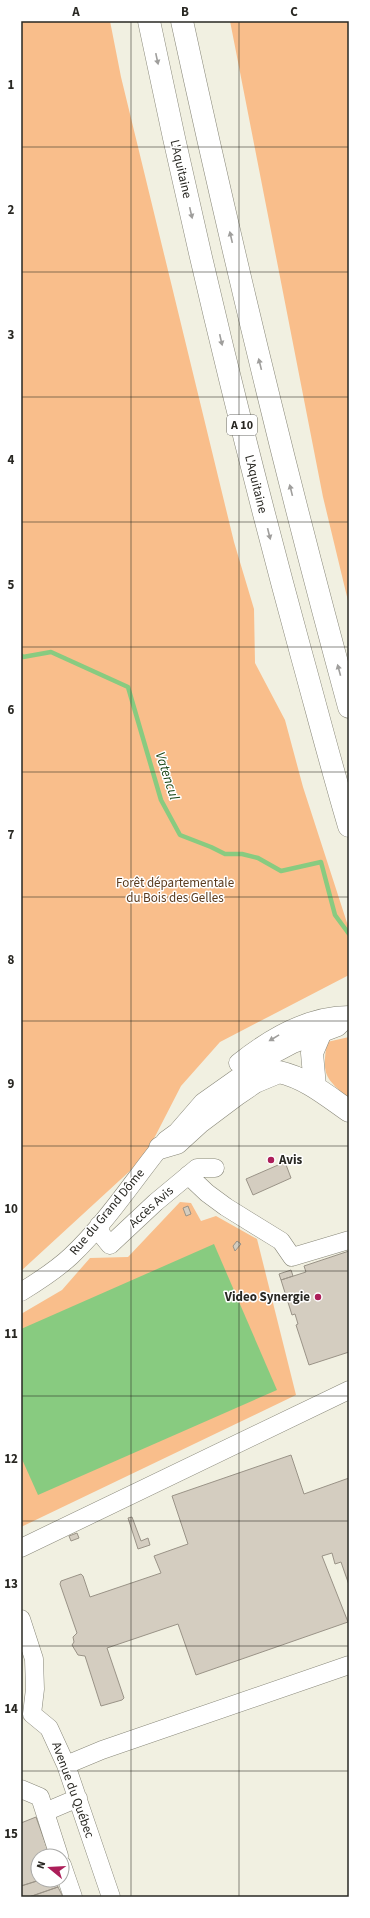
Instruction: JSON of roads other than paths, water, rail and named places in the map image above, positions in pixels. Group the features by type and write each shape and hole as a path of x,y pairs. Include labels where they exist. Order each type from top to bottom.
{"highway":[{"name":"L'Aquitaine","path":"149,21 197,239 267,528 349,826"},
{"name":"A 10","path":"182,21 258,356 300,526 349,707"},
{"path":"315,1087 312,1053 338,1021"},
{"path":"163,1144 177,1143 200,1122 236,1095 255,1082 279,1072 302,1079 349,1111"}],"street":[{"name":"Rue du Grand Dôme","path":"21,1292 44,1278 71,1255 99,1225 163,1144 177,1132 202,1102 261,1060 338,1021"},
{"name":"Accès Avis","path":"99,1225 101,1234 110,1244 156,1202 197,1168 215,1168"},
{"path":"188,1175 207,1193 226,1207 281,1241 292,1257 349,1240"},
{"path":"21,1548 349,1390"},
{"name":"Avenue du Québec","path":"21,1619 34,1659 35,1689 27,1716 49,1728 66,1765 111,1897"},
{"path":"66,1765 102,1750 349,1665"},
{"path":"21,1789 40,1797 56,1848"},
{"path":"45,1812 78,1798"}],"waterway":[{"name":"Vatencul","path":"21,655 23,657 51,652 128,687 161,800 180,835 225,854 242,854 258,858 281,871 321,862 335,915 349,934"}],"place":[{"name":"Avis","path":"271,1160"},
{"name":"Video Synergie","path":"318,1297"}],"park label":[{"name":"Forêt départementale du Bois des Gelles","path":"175,890"}]}
